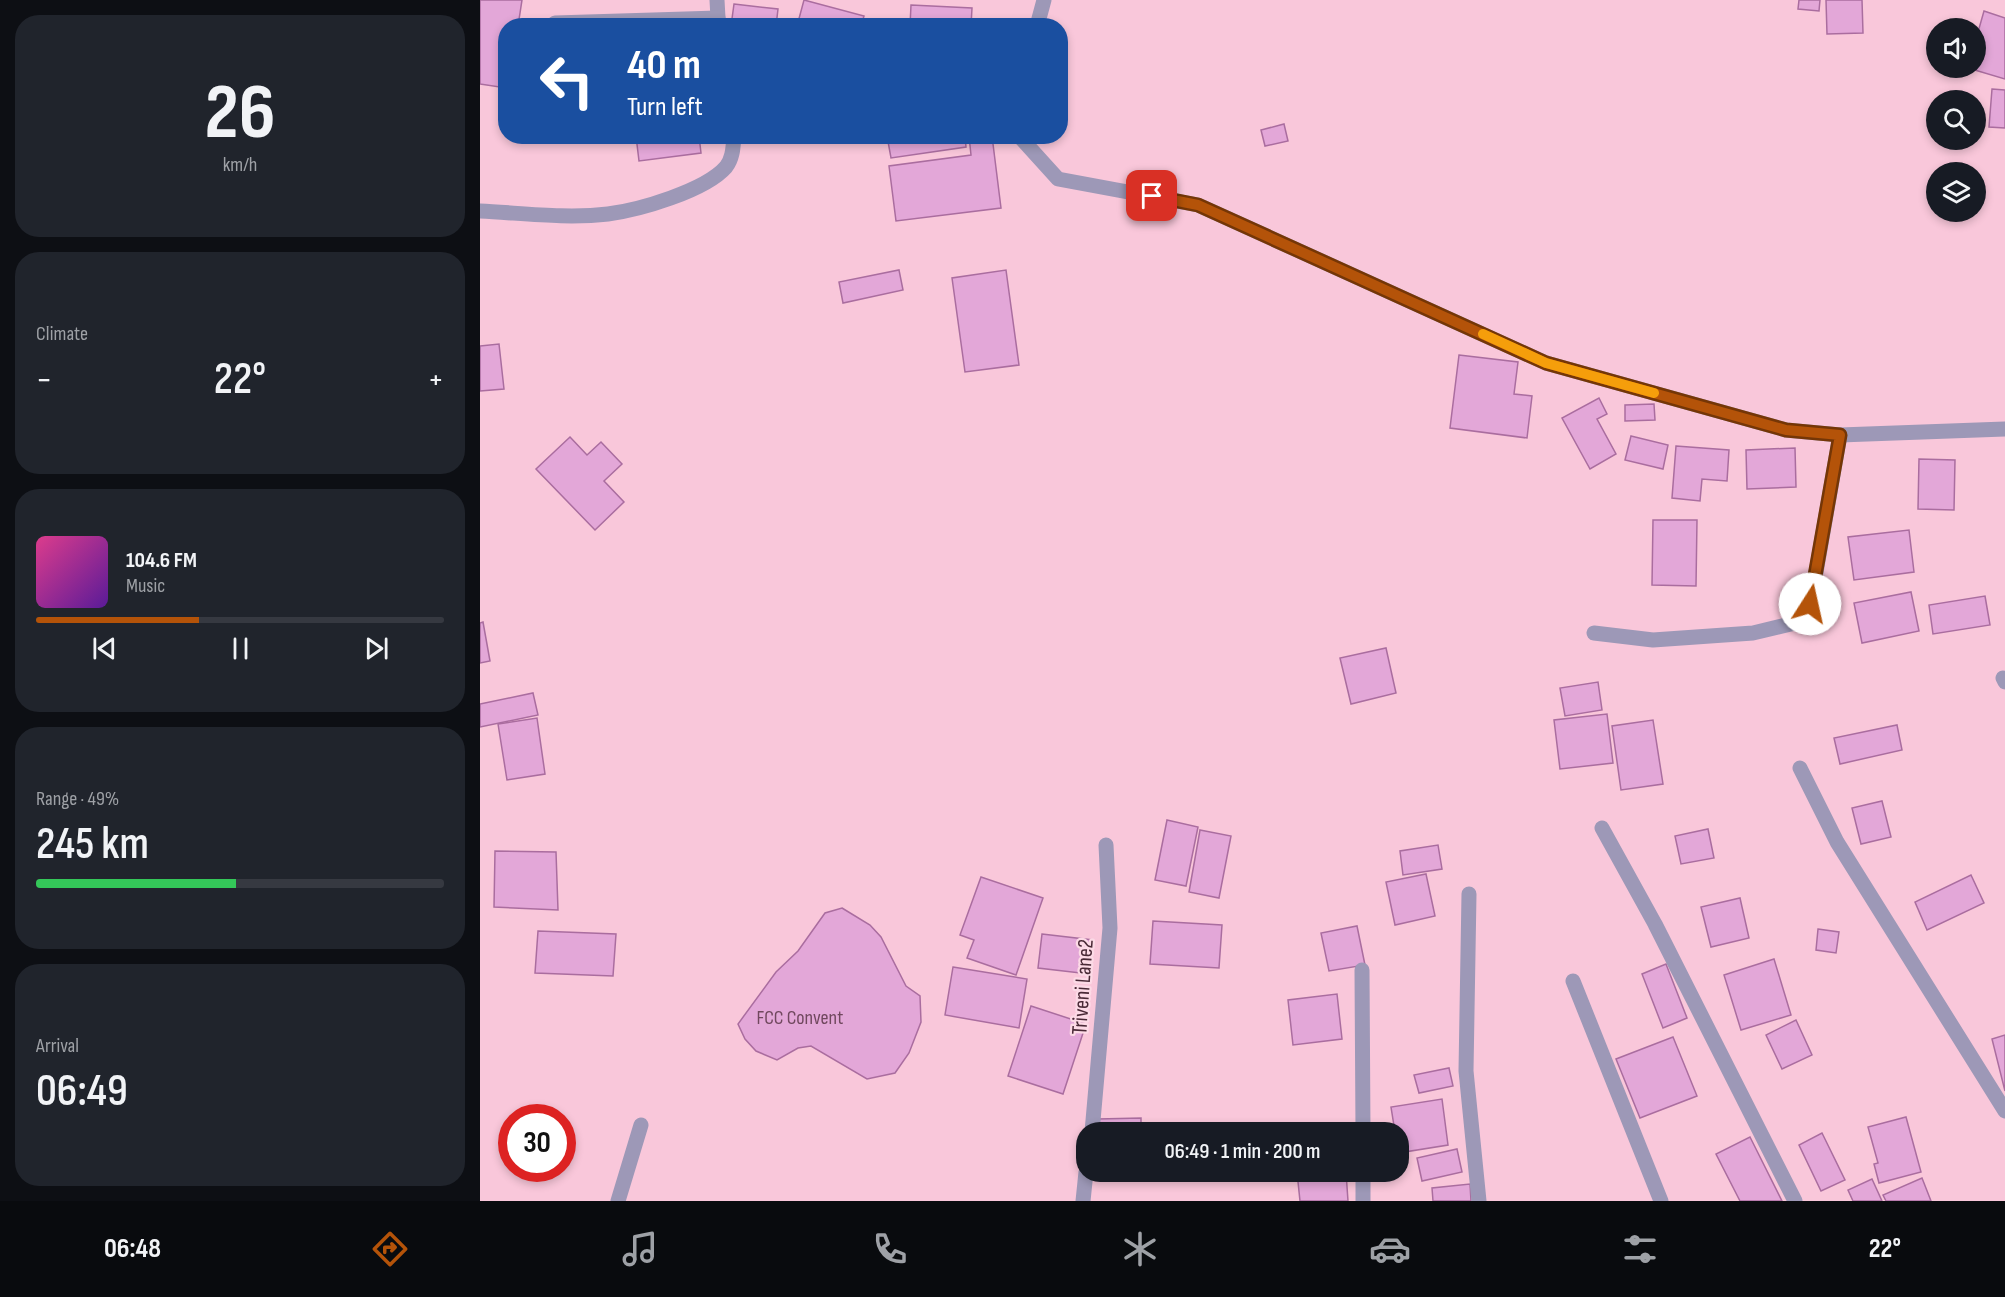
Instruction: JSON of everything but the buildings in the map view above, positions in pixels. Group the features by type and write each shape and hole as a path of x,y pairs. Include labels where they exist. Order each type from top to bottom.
{"street":[{"path":"717,0 718,18"},
{"path":"1039,18 1044,0"},
{"path":"480,211 590,215 637,208 701,184 725,168 733,151 733,144"},
{"path":"1026,144 1058,179 1198,205 1546,363 1786,430 1840,435 2005,429"},
{"path":"1594,633 1653,640 1697,638 1753,633 1797,621 1811,601 1840,435"},
{"path":"1800,768 1837,842 2005,1111"},
{"path":"1602,828 1655,924 1795,1201"},
{"name":"Triveni Lane2","path":"1093,1122 1110,928 1106,845"},
{"path":"1469,894 1466,1071 1479,1201"},
{"path":"1362,970 1363,1122"},
{"path":"1573,981 1661,1201"},
{"path":"618,1201 641,1125"},
{"path":"1083,1201 1085,1182"},
{"path":"1363,1182 1363,1201"}],"slow traffic":[{"path":"1483,334 1546,363 1654,393"}],"route":[{"path":"1152,196 1198,205 1546,363 1786,430 1840,435 1810,604"}]}
